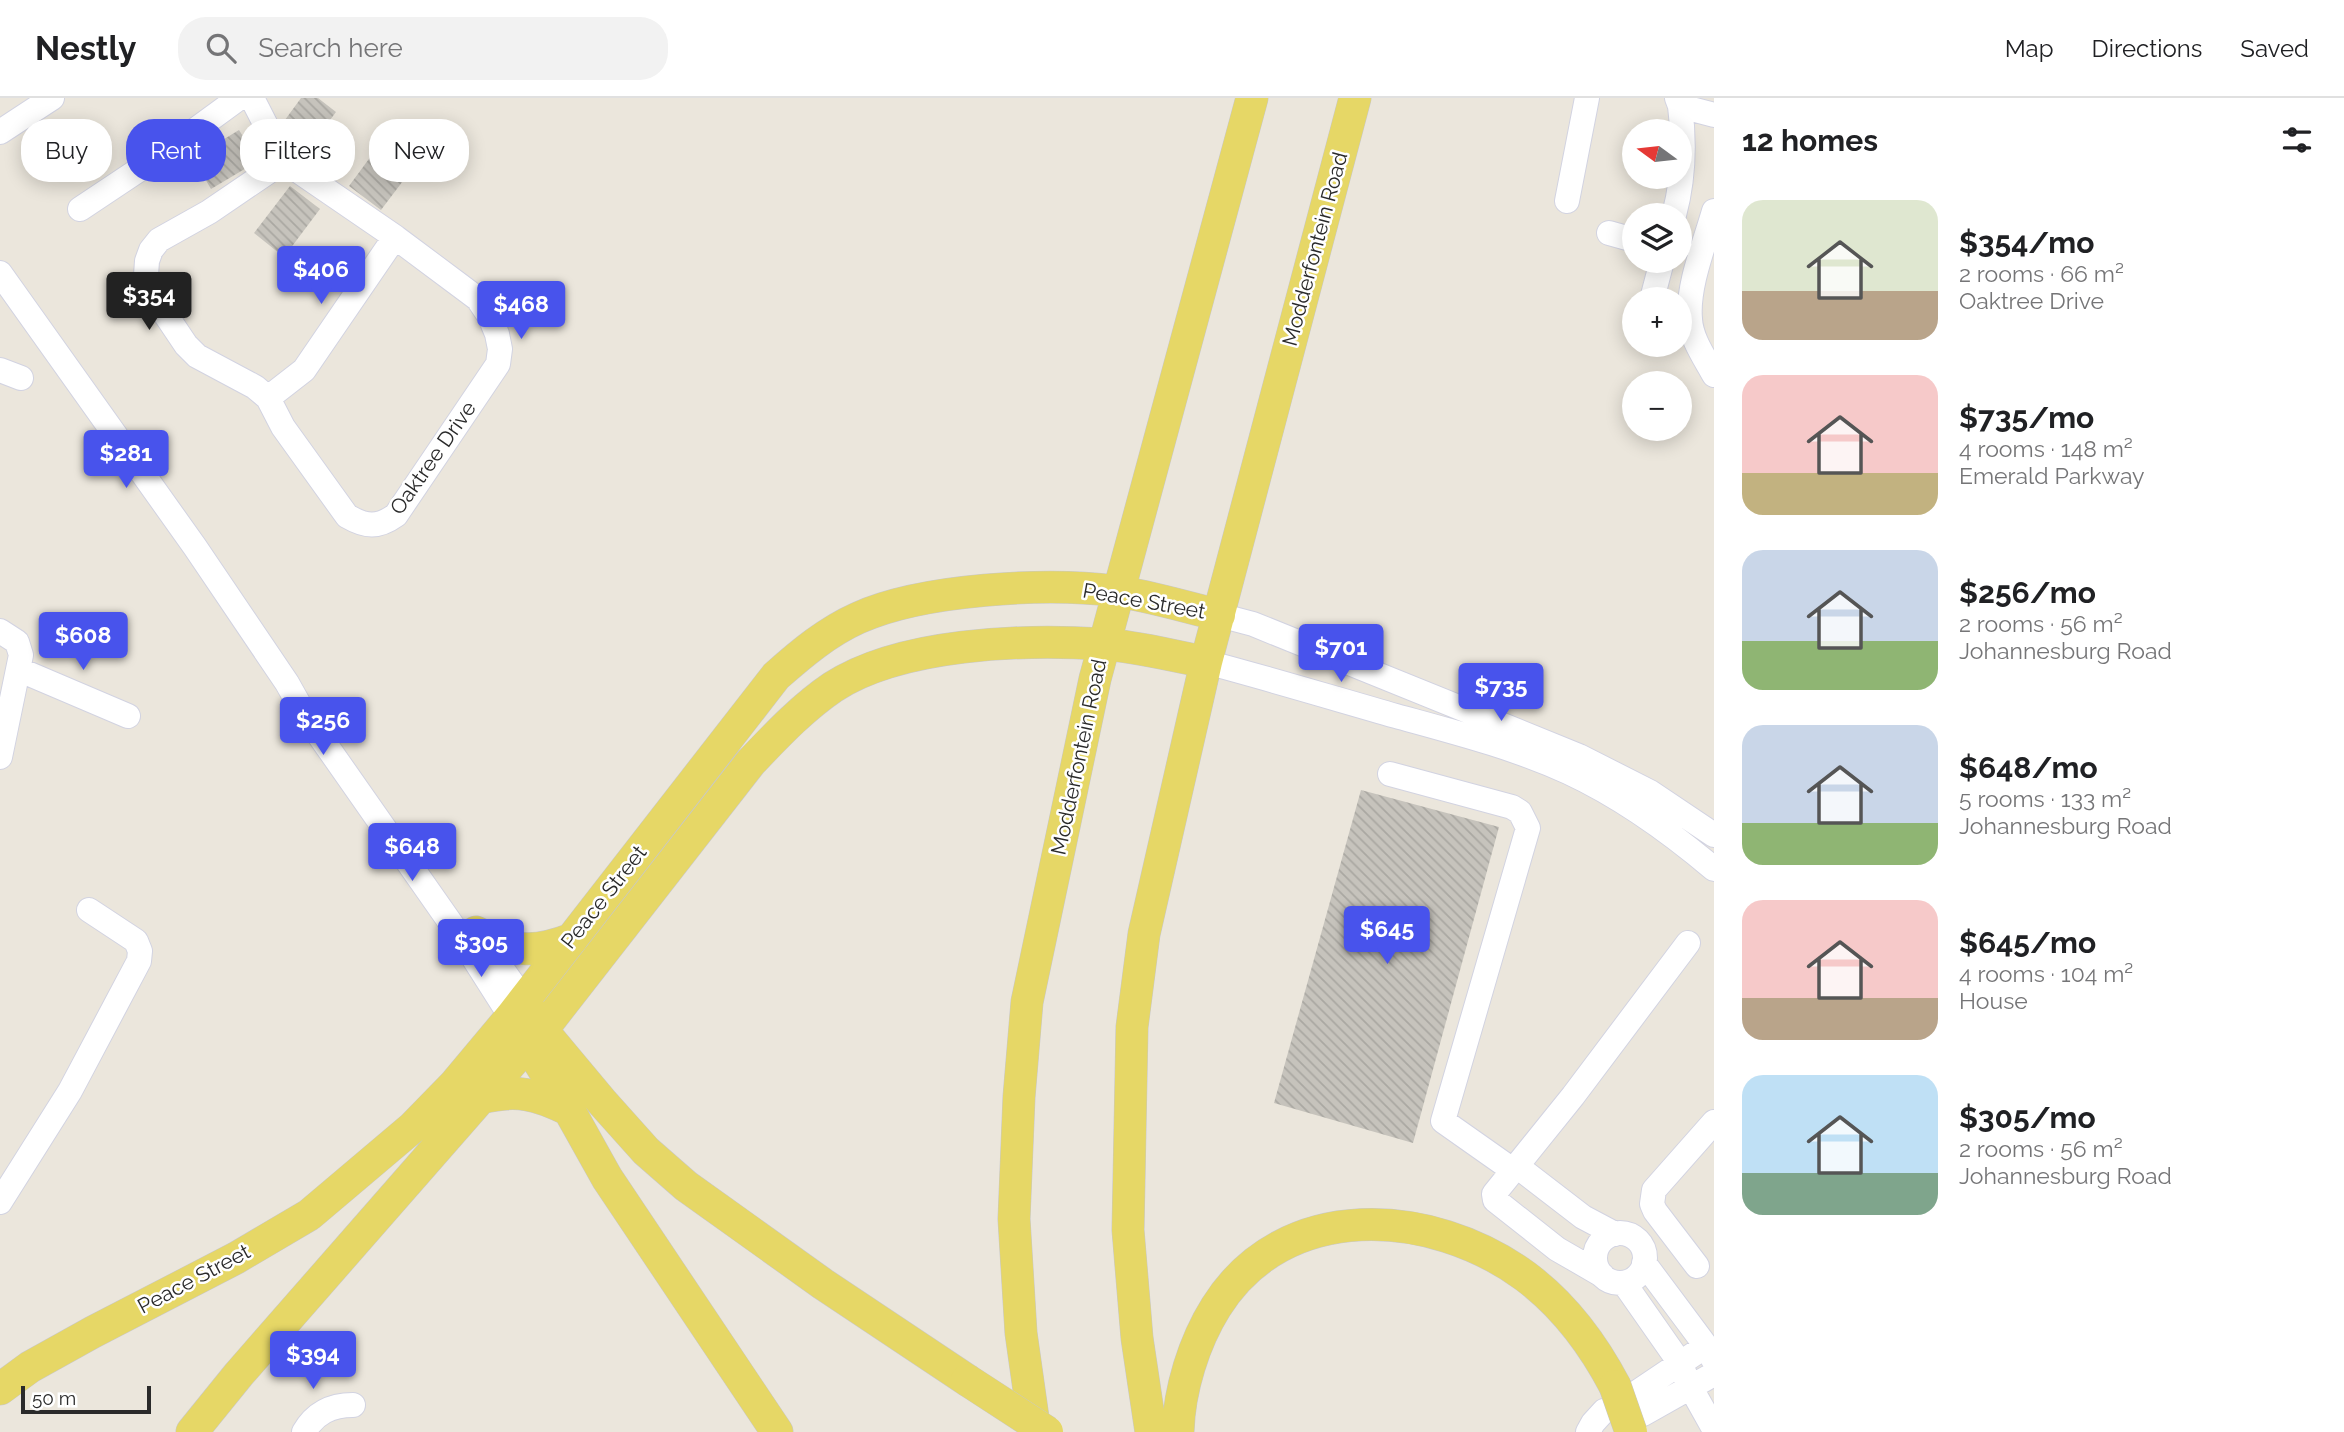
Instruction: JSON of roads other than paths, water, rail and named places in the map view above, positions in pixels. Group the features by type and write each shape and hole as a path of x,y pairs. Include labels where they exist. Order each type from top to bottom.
{"main road":[{"name":"Modderfontein Road","path":"1035,1432 1021,1333 1014,1219 1019,1097 1027,1002 1104,644 1252,98"},
{"name":"Modderfontein Road","path":"1151,1432 1137,1338 1128,1230 1132,1027 1144,934 1206,662 1355,98"},
{"name":"Peace Street","path":"0,1389 61,1349 236,1258 309,1215 413,1127 454,1085 518,1009 776,676 815,641 859,617 905,602 985,590 1080,588 1117,592 1219,615"},
{"name":"Peace Street","path":"192,1432 239,1374 535,1037 645,901 751,762 788,724 834,687 855,676 877,665 934,650 997,645 1104,644"},
{"path":"1104,644 1206,662"},
{"path":"476,932 496,943 528,950 542,949 572,939"},
{"path":"518,1009 607,1178 776,1432"},
{"path":"535,1037 646,1151 686,1186 823,1284 1047,1432"},
{"path":"481,1098 513,1092 543,1099 569,1110"},
{"path":"1178,1432 1178,1416 1188,1370 1205,1324 1229,1285 1253,1263 1305,1235 1338,1226 1368,1223 1435,1233 1471,1245 1526,1276 1556,1302 1581,1331 1626,1407"}],"street":[{"path":"0,132 52,98"},
{"path":"80,209 239,98"},
{"name":"Oaktree Drive","path":"252,98 263,119"},
{"path":"1567,201 1587,98"},
{"path":"1679,102 1714,116"},
{"path":"1677,203 1684,170 1685,140 1679,102"},
{"name":"Oaktree Drive","path":"253,182 209,212 159,240 147,261 149,290 186,345 197,356 255,387 268,398 283,428 347,516 361,524 373,526 396,516 498,364 500,349 491,317 478,299 314,182"},
{"path":"1714,211 1696,275 1689,321 1697,344 1714,375"},
{"path":"1609,233 1622,237"},
{"path":"268,398 304,370 394,237"},
{"path":"0,272 195,547 288,683 304,715 459,935 518,1009"},
{"path":"1219,615 1253,624 1569,752 1650,792 1714,835"},
{"path":"0,631 9,634 17,642 21,655 0,757"},
{"path":"1206,662 1512,750 1557,768 1615,797 1656,822 1714,869"},
{"path":"20,670 128,716"},
{"path":"288,683 327,724 476,932 518,1009"},
{"path":"1390,774 1512,807 1520,812 1528,828 1443,1121 1509,1176 1614,1252 1637,1276 1644,1263 1711,1349 1681,1363 1626,1407"},
{"path":"0,1202 70,1091 139,961 140,951 136,941 89,910"},
{"path":"1657,1214 1614,1252 1557,1249 1495,1200 1509,1176 1688,943"},
{"path":"1697,1266 1652,1204 1654,1190 1685,1166 1710,1135"},
{"path":"1614,1252 1681,1363 1691,1388 1714,1429"},
{"path":"1588,1432 1593,1423 1626,1407 1691,1388 1714,1374"},
{"path":"304,1432 311,1420 326,1409 353,1405"}]}
